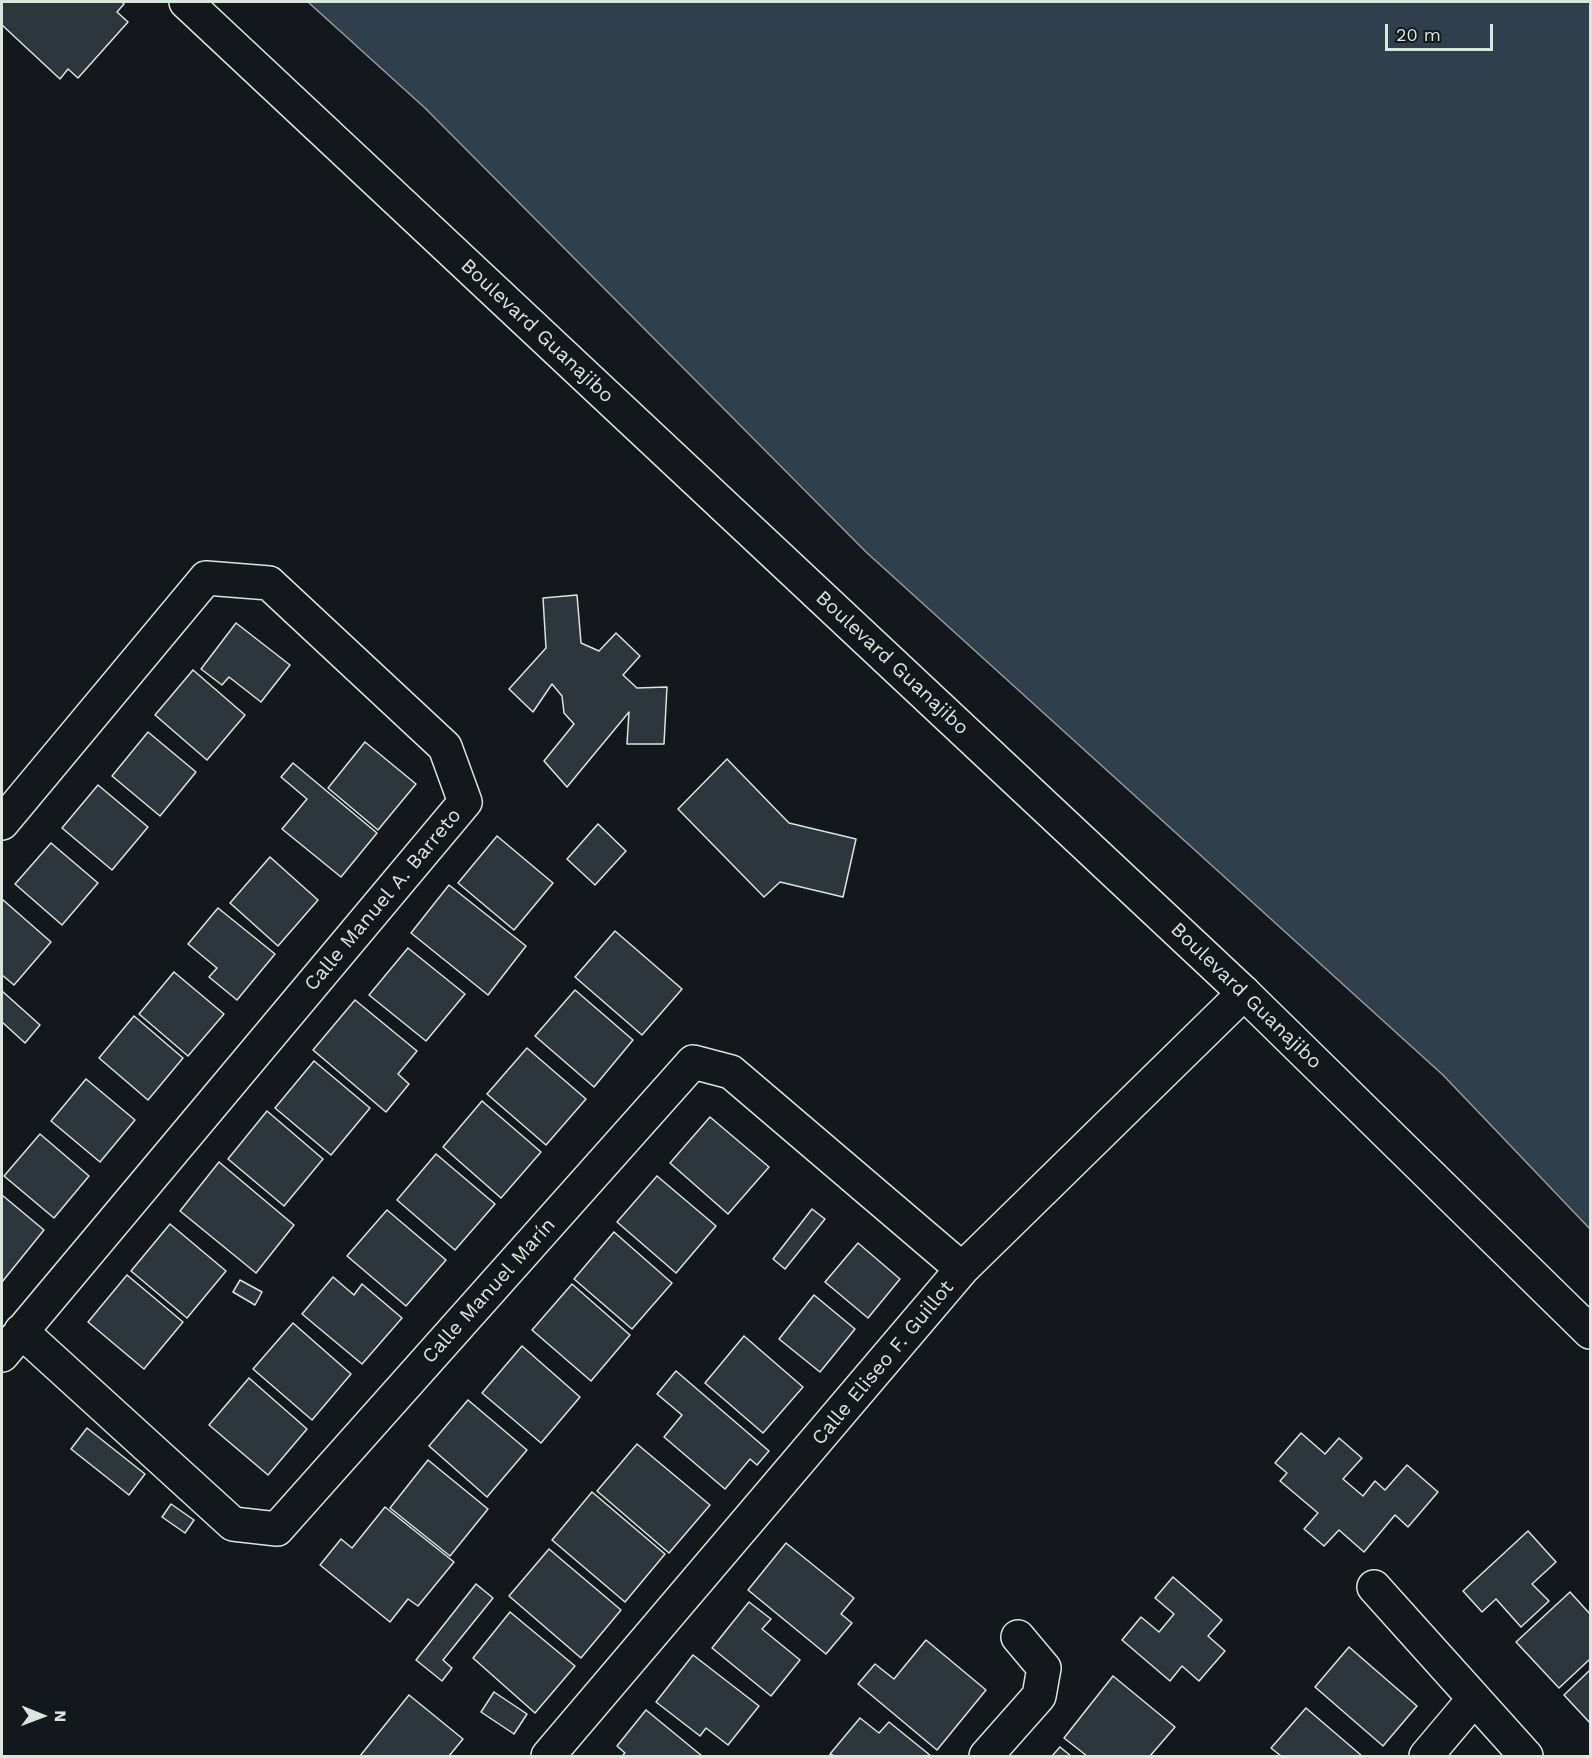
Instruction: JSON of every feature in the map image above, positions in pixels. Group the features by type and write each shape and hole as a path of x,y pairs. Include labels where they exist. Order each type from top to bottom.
{"street":[{"name":"Boulevard Guanajibo","path":"186,2 1244,993 1590,1332"},
{"name":"Calle Manuel A. Barreto","path":"2,823 206,578 269,583 445,747 465,802 11,1343"},
{"name":"Calle Eliseo F. Guillot","path":"548,1756 962,1269 1244,993"},
{"name":"Calle Manuel Marín","path":"11,1343 232,1524 277,1528 693,1062 731,1072 962,1269"},
{"path":"1374,1587 1526,1756"},
{"path":"986,1756 1039,1696 1044,1668 1018,1637"},
{"path":"1426,1756 1474,1699"}],"water":[{"path":"308,2 1590,2 1590,1229 1443,1075 866,552 425,108"}],"building":[{"path":"2,2 122,2 124,4 117,12 128,22 78,78 68,69 60,79 2,25"},
{"path":"577,595 581,643 599,651 616,633 640,656 623,675 637,688 667,687 664,744 627,744 629,712 567,787 544,761 574,724 564,713 562,696 552,684 533,712 509,689 546,648 543,598"},
{"path":"236,623 290,665 261,702 229,677 222,685 201,669"},
{"path":"193,670 245,715 207,760 155,715"},
{"path":"148,732 196,772 160,816 112,776"},
{"path":"365,742 416,784 378,830 328,788"},
{"path":"727,759 789,823 856,839 843,897 780,882 764,897 678,809"},
{"path":"293,763 377,833 341,877 282,829 307,799 281,777"},
{"path":"98,785 148,827 112,870 62,828"},
{"path":"598,824 626,851 595,885 567,859"},
{"path":"497,836 553,883 514,930 458,883"},
{"path":"51,843 98,883 62,925 15,884"},
{"path":"270,857 318,900 278,946 230,903"},
{"path":"449,885 526,946 488,995 411,933"},
{"path":"2,899 51,942 14,985 2,975"},
{"path":"218,908 275,954 237,1000 209,977 217,968 188,944"},
{"path":"615,931 682,989 642,1035 575,977"},
{"path":"408,948 465,994 426,1041 369,995"},
{"path":"174,972 224,1014 188,1056 139,1014"},
{"path":"575,990 633,1040 594,1087 535,1036"},
{"path":"2,991 40,1025 25,1043 2,1022"},
{"path":"355,1000 417,1051 398,1074 409,1084 386,1112 313,1050"},
{"path":"134,1016 183,1058 148,1100 99,1058"},
{"path":"527,1048 586,1099 546,1145 487,1094"},
{"path":"314,1061 370,1108 331,1155 275,1108"},
{"path":"86,1079 135,1120 100,1162 51,1121"},
{"path":"482,1101 541,1152 501,1198 443,1147"},
{"path":"267,1111 323,1159 284,1206 228,1159"},
{"path":"710,1117 769,1167 728,1214 670,1163"},
{"path":"40,1134 89,1176 54,1218 4,1176"},
{"path":"436,1154 495,1204 455,1250 397,1200"},
{"path":"219,1162 294,1225 256,1273 180,1211"},
{"path":"657,1176 716,1226 676,1273 617,1222"},
{"path":"2,1195 44,1230 2,1282"},
{"path":"812,1209 825,1219 785,1269 773,1259"},
{"path":"387,1210 446,1260 406,1306 347,1256"},
{"path":"170,1224 226,1271 187,1318 131,1271"},
{"path":"614,1232 672,1283 632,1329 574,1279"},
{"path":"858,1243 900,1279 868,1318 825,1282"},
{"path":"127,1275 183,1322 144,1369 88,1322"},
{"path":"333,1277 354,1295 362,1284 402,1318 362,1364 302,1314"},
{"path":"240,1280 262,1292 255,1305 233,1292"},
{"path":"572,1284 630,1335 591,1381 532,1330"},
{"path":"814,1295 855,1329 820,1372 779,1339"},
{"path":"293,1323 351,1374 312,1420 253,1369"},
{"path":"744,1336 803,1387 763,1433 705,1383"},
{"path":"522,1346 580,1397 541,1443 482,1393"},
{"path":"676,1371 769,1451 757,1465 750,1459 725,1489 664,1437 682,1415 657,1394"},
{"path":"249,1378 307,1429 268,1475 209,1425"},
{"path":"468,1400 527,1450 487,1497 429,1446"},
{"path":"87,1428 145,1474 129,1495 71,1449"},
{"path":"1301,1433 1325,1454 1339,1438 1362,1458 1343,1479 1363,1496 1375,1481 1385,1490 1407,1465 1438,1492 1408,1527 1395,1515 1364,1552 1339,1530 1324,1546 1304,1529 1318,1513 1280,1481 1287,1473 1275,1463"},
{"path":"637,1444 710,1505 669,1553 597,1491"},
{"path":"428,1460 488,1509 450,1556 390,1508"},
{"path":"592,1492 665,1554 625,1602 552,1540"},
{"path":"171,1504 194,1520 185,1533 162,1517"},
{"path":"385,1507 454,1562 418,1606 408,1599 390,1622 320,1565 341,1539 352,1548"},
{"path":"1528,1531 1556,1562 1532,1584 1549,1601 1521,1627 1496,1599 1482,1612 1463,1591"},
{"path":"786,1543 854,1598 841,1614 852,1623 826,1654 748,1590"},
{"path":"549,1549 621,1610 581,1658 509,1596"},
{"path":"1173,1577 1222,1620 1208,1636 1225,1651 1199,1681 1182,1666 1170,1681 1122,1640 1141,1617 1159,1632 1174,1614 1155,1598"},
{"path":"476,1584 493,1598 443,1660 452,1668 442,1681 416,1660"},
{"path":"1570,1592 1590,1614 1590,1659 1559,1688 1516,1642"},
{"path":"749,1602 771,1619 762,1629 800,1660 771,1696 712,1648"},
{"path":"510,1612 575,1666 535,1713 473,1658"},
{"path":"926,1640 986,1690 937,1750 858,1684 875,1664 894,1679"},
{"path":"1349,1647 1417,1706 1383,1746 1315,1687"},
{"path":"693,1655 759,1706 728,1745 706,1728 700,1736 656,1702"},
{"path":"1590,1670 1590,1723 1564,1695"},
{"path":"1113,1676 1175,1727 1150,1756 1087,1756 1064,1738"},
{"path":"494,1692 527,1714 514,1734 481,1712"},
{"path":"409,1695 463,1739 449,1756 360,1756"},
{"path":"1306,1708 1362,1756 1281,1756 1271,1748"},
{"path":"646,1710 702,1756 622,1756 625,1753 617,1746"},
{"path":"860,1718 879,1733 889,1722 931,1756 834,1756 830,1754"},
{"path":"1060,1747 1071,1756 1052,1756"}]}
